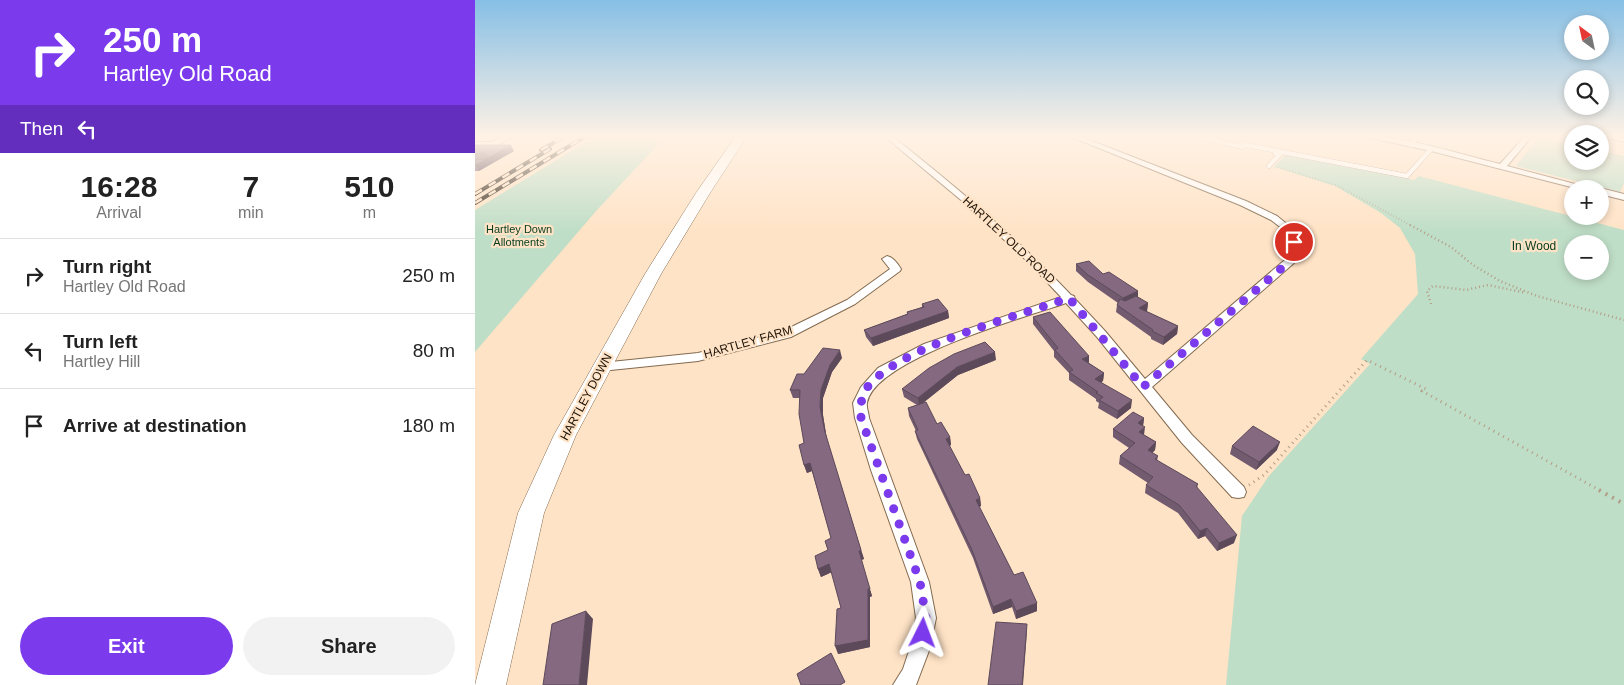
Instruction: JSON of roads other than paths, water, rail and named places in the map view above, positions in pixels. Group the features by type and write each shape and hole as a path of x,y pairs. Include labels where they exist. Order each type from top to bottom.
{"street":[{"name":"HARTLEY DOWN","path":"490,685 531,513 565,435 653,274 720,168"},
{"name":"HARTLEY OLD ROAD","path":"927,168 1007,236 1069,298 1187,439 1238,492"},
{"path":"1143,387 1290,261 1296,252 1288,229 1274,218 1243,203 1154,168"},
{"path":"1506,168 1564,182"},
{"path":"1609,193 1624,197"},
{"name":"HARTLEY FARM","path":"601,367 697,357 787,334 851,302 896,269 887,259"},
{"path":"903,685 911,675 920,648 926,618 920,582 876,463 861,418 860,403 866,390 883,371 920,351 1069,298"}],"lane":[{"path":"1365,168 1407,176 1414,168"}],"railway":[{"path":"475,194 518,168"},
{"path":"475,203 533,168"}],"park label":[{"name":"Hartley Down Allotments","path":"519,235"},
{"name":"In Wood","path":"1534,246"}]}
